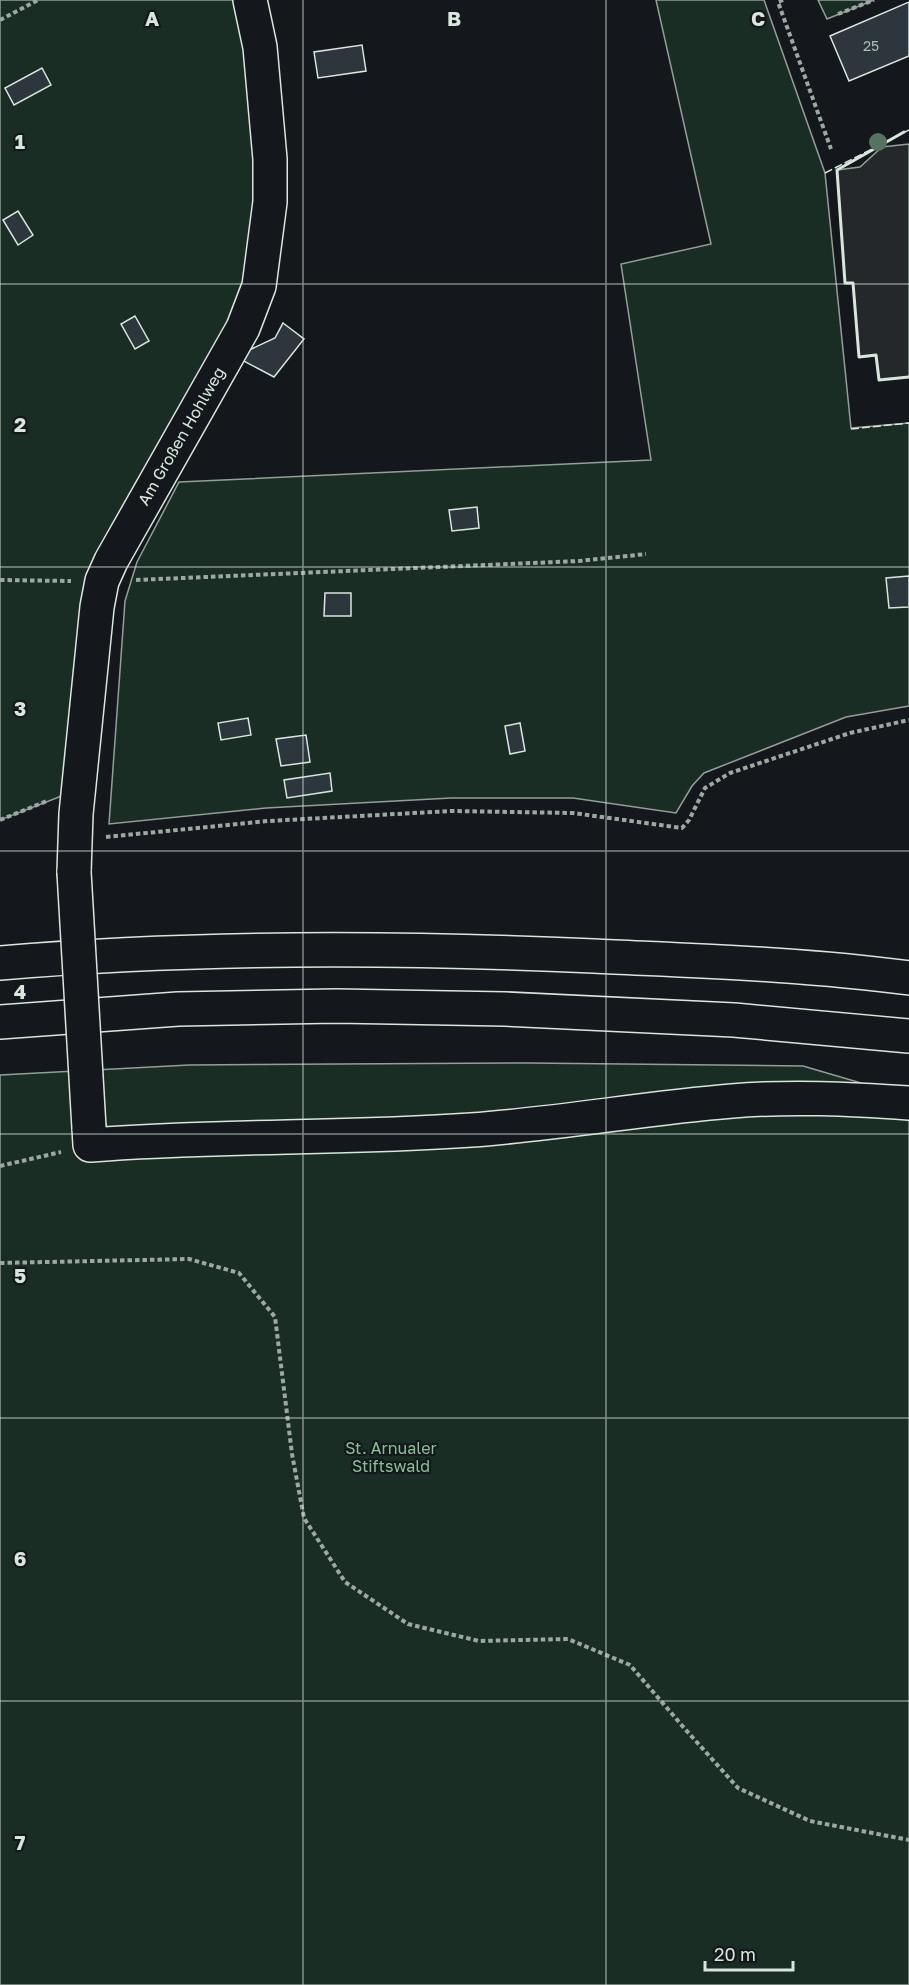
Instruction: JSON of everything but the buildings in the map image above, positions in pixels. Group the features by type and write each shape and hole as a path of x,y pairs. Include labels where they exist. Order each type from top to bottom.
{"main road":[{"name":"Am Großen Hohlweg","path":"89,1136 74,872 94,629 102,581 111,561 243,328 259,286 270,202 270,159 260,47 250,0"},
{"path":"0,963 176,952 330,949 494,952 741,962 909,978"},
{"path":"0,1022 178,1009 336,1006 506,1009 734,1020 909,1036"},
{"path":"89,1136 163,1139 426,1133 488,1129 735,1101 839,1098 909,1103"}],"path":[{"path":"0,20 38,0"},
{"path":"783,0 778,2 831,150"},
{"path":"838,14 874,0"},
{"path":"0,580 102,581 579,561 646,554"},
{"path":"75,839 268,822 451,811 573,813 682,828 689,820 705,788 730,773 850,733 909,720"},
{"path":"0,820 59,797 80,785"},
{"path":"0,1166 89,1136"},
{"path":"0,1263 189,1259 239,1273 275,1317 292,1454 304,1518 345,1582 408,1624 479,1641 568,1639 630,1665 738,1788 810,1821 909,1840"}],"green space":[{"path":"0,0 250,0 266,245 111,560 80,785 59,797 0,820"},
{"path":"656,0 764,0 825,173 851,428 909,423 909,706 846,717 704,773 692,786 676,813 573,798 451,798 266,808 109,824 125,601 137,562 179,482 651,460 621,264 711,244"},
{"path":"818,0 874,0 827,19"},
{"name":"St. Arnualer Stiftswald","path":"529,1063 803,1066 909,1097 909,1985 0,1985 0,1075 189,1065"}],"shaded area":[{"path":"909,144 909,377 879,380 876,356 859,357 853,283 845,283 837,170 860,167 882,147"}],"fence":[{"path":"825,173 909,130"},
{"path":"851,429 909,423"}],"wall":[{"path":"904,132 837,170 845,283 853,283 859,357 876,355 879,380 909,377"}]}
